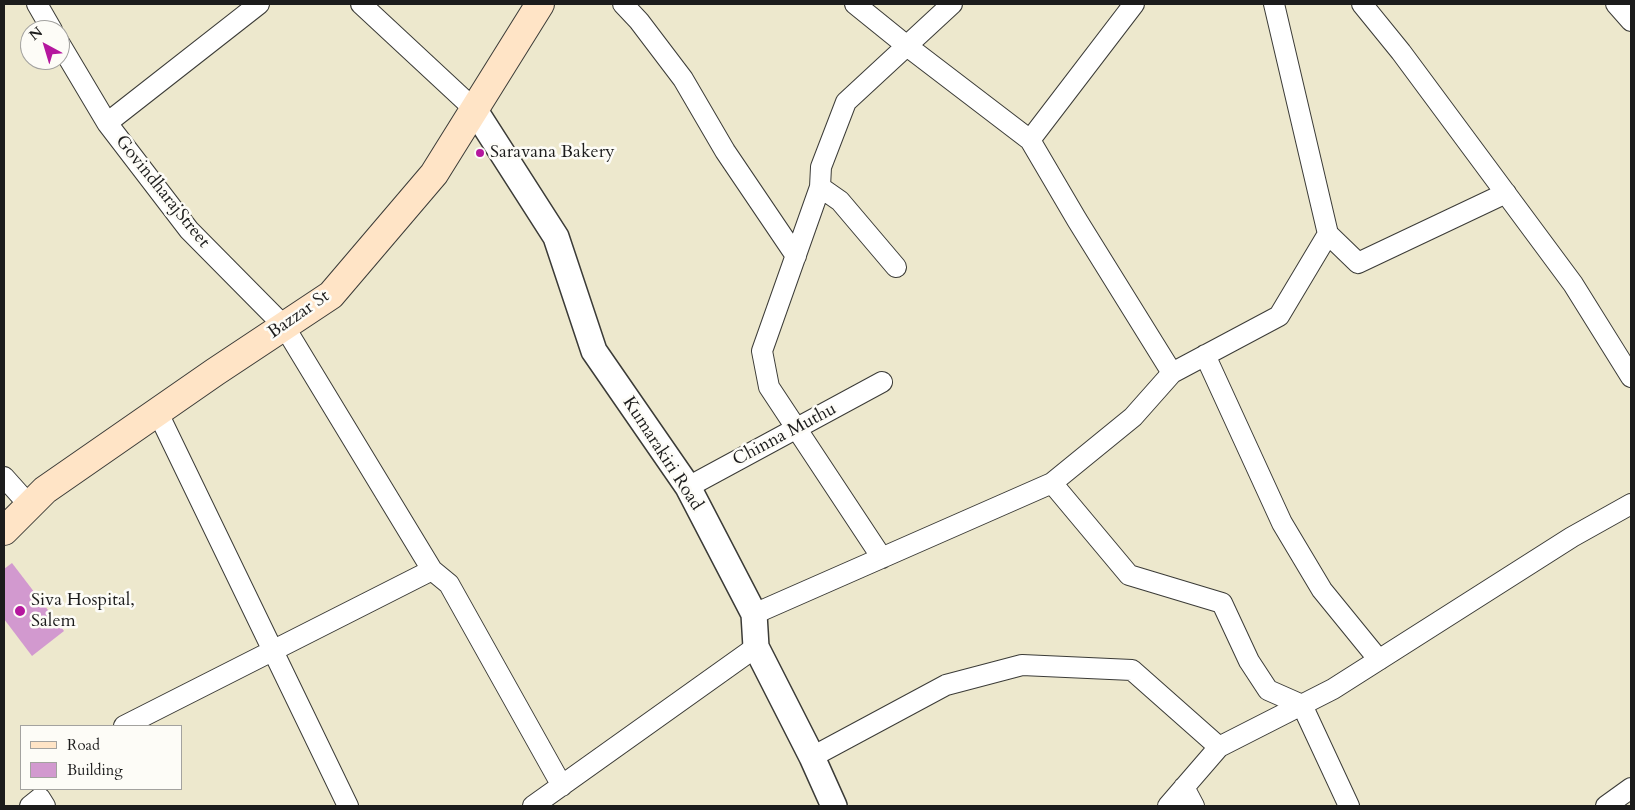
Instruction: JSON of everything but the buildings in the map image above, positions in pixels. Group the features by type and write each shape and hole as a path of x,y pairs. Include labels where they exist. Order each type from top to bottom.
{"main road":[{"name":"Bazzar St","path":"4,531 45,490 331,295 434,174 540,4"}],"street":[{"path":"37,4 46,20"},
{"path":"107,124 259,4"},
{"path":"361,4 474,109"},
{"path":"623,4 639,21 683,78 725,151 796,256"},
{"path":"855,4 1030,140 1172,373"},
{"path":"882,558 769,387 762,351 820,187 821,167 846,102 952,4"},
{"path":"1030,140 1134,4"},
{"path":"1274,4 1328,234 1358,264 1506,193"},
{"path":"1362,4 1401,52 1573,284 1631,377"},
{"path":"1616,4 1631,22"},
{"name":"GovindharajStreet","path":"70,61 107,124 189,230 284,326 432,570 449,584 562,786"},
{"name":"Kumarakiri Road","path":"474,109 556,236 594,351 688,487 754,614 756,647 812,757 834,806"},
{"path":"820,187 840,201 896,267"},
{"path":"754,614 1052,483 1133,416 1172,373 1279,316 1328,234"},
{"path":"1205,355 1282,523 1322,590 1379,660"},
{"name":"Chinna Muthu","path":"688,487 882,382"},
{"path":"158,413 348,806"},
{"path":"4,477 30,506"},
{"path":"1052,483 1128,575 1222,604 1249,661 1268,690 1302,705 1349,806"},
{"path":"1168,806 1219,748 1333,689 1572,537 1630,508"},
{"path":"126,725 432,570"},
{"path":"534,806 756,647"},
{"path":"812,757 946,684 1022,665 1132,670 1219,748"},
{"path":"1184,787 1194,806"},
{"path":"1606,806 1631,788"}],"place":[{"name":"Saravana Bakery","path":"480,153"},
{"name":"Siva Hospital, Salem","path":"20,611"}]}
